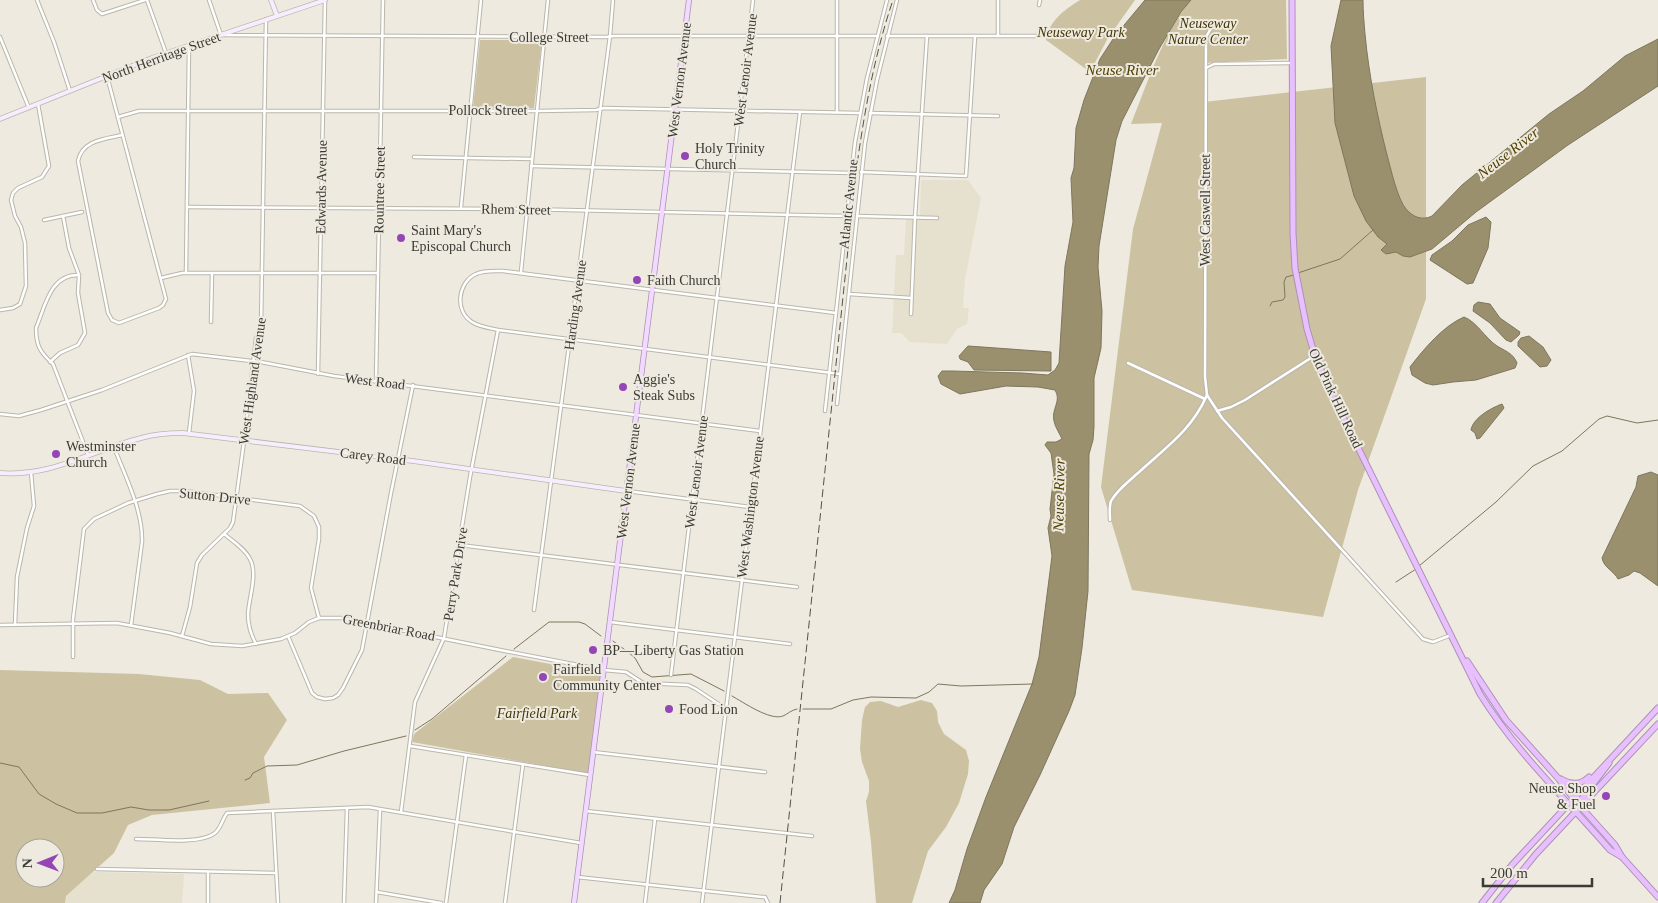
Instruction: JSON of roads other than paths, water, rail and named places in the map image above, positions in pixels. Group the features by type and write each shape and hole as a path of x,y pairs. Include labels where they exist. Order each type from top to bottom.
{"highway":[{"name":"Old Pink Hill Road","path":"1292,0 1293,233 1295,268 1307,329 1315,356 1339,409 1452,634 1480,694 1493,715 1520,750 1610,850 1622,857"},
{"name":"Old Pink Hill Road","path":"1462,655 1506,720 1558,778 1573,798 1615,845 1622,857 1658,897"},
{"path":"1482,903 1506,872 1568,803 1658,708"},
{"path":"1580,806 1658,724"},
{"path":"1496,903 1536,854 1576,812 1613,756"},
{"path":"1558,778 1574,784 1580,783 1602,768"}],"main road":[{"name":"West Vernon Avenue","path":"574,903 689,0"}],"street":[{"path":"36,0 54,42 70,91"},
{"path":"93,0 97,10 102,14 146,0 166,54"},
{"path":"209,0 221,35"},
{"path":"271,0 276,16"},
{"name":"North Herritage Street","path":"0,119 166,54 325,0"},
{"name":"Edwards Avenue","path":"318,374 325,0"},
{"name":"Rountree Street","path":"376,381 383,0"},
{"path":"460,208 481,0"},
{"path":"521,272 548,0"},
{"name":"Harding Avenue","path":"534,610 571,340 613,0"},
{"name":"West Lenoir Avenue","path":"672,675 753,0"},
{"path":"837,0 837,112"},
{"name":"Atlantic Avenue","path":"825,411 859,113 876,36 887,0"},
{"name":"Atlantic Avenue","path":"837,404 861,172 870,113 897,0"},
{"path":"998,0 998,36"},
{"path":"1040,0 1040,5"},
{"name":"West Highland Avenue","path":"182,636 190,607 197,563 202,555 224,534 233,522 256,338 261,328 266,20"},
{"name":"West Caswell Street","path":"1110,520 1110,502 1118,492 1186,429 1199,412 1206,395 1206,37 1213,26"},
{"name":"College Street","path":"221,35 545,37 876,36"},
{"path":"887,36 1040,36"},
{"path":"911,314 927,36"},
{"path":"861,172 966,176 974,36"},
{"path":"0,37 29,108"},
{"path":"186,273 189,46"},
{"path":"1206,68 1214,64 1293,62"},
{"path":"107,76 166,298 163,305 124,322 112,320 107,307 78,161 82,151 88,145 122,135"},
{"path":"0,310 13,308 20,304 26,286 25,243 21,227 14,216 11,200 18,188 42,177 48,166 38,104"},
{"name":"Pollock Street","path":"118,116 139,111 188,110 537,111 676,109 859,113"},
{"name":"West Washington Avenue","path":"702,903 800,112"},
{"path":"870,113 998,116"},
{"path":"414,157 532,158"},
{"path":"531,166 851,172"},
{"name":"Rhem Street","path":"187,207 460,208 846,216"},
{"path":"44,220 82,212"},
{"path":"50,362 60,353 78,345 84,337 78,294 79,275 70,253 63,216"},
{"path":"857,216 937,218"},
{"path":"836,313 521,272 481,272 468,279 461,291 462,309 469,320 478,325 498,330 840,374"},
{"path":"161,278 186,273 377,273"},
{"path":"211,322 212,273"},
{"path":"79,275 68,276 52,288 36,328 40,350 50,362 68,402 88,456"},
{"path":"849,294 911,298"},
{"name":"Perry Park Drive","path":"401,812 415,699 444,638 472,469 498,330"},
{"name":"West Road","path":"0,414 20,416 68,402 192,354 253,362 318,374 760,431"},
{"path":"188,355 194,390 189,433"},
{"path":"1217,411 1245,400 1315,356"},
{"path":"1128,363 1205,399"},
{"path":"288,636 311,691 317,697 328,699 336,697 343,688 362,650 413,385"},
{"path":"1206,395 1217,411 1426,641 1437,641 1452,634"},
{"name":"Carey Road","path":"0,473 31,472 56,468 114,447 155,435 189,433 398,459 750,507"},
{"path":"114,447 134,501 142,537 131,625"},
{"path":"15,624 17,577 27,528 34,506 31,472"},
{"name":"Sutton Drive","path":"73,657 73,624 84,529 94,519 134,501 157,494 176,491 300,506 310,511 316,518 320,533 311,588 319,618"},
{"path":"224,534 246,552 252,564 253,574 248,619 256,644"},
{"path":"460,545 797,588"},
{"name":"Greenbriar Road","path":"319,618 338,617 477,646 604,670 626,672 643,683 669,683 692,686 726,709"},
{"path":"0,625 108,623 131,625 220,645 256,644 288,636 309,622 319,618"},
{"path":"610,622 790,644"},
{"path":"410,746 590,775"},
{"path":"593,752 765,772"},
{"path":"446,903 466,755"},
{"path":"505,903 523,764"},
{"path":"136,839 204,839 218,830 227,813 347,808 401,812 582,843"},
{"path":"344,903 347,808"},
{"path":"376,903 380,809"},
{"path":"273,811 278,903"},
{"path":"586,811 812,836"},
{"path":"645,903 655,819"},
{"path":"97,869 276,873"},
{"path":"208,872 208,903"},
{"path":"577,877 762,896 768,903"},
{"path":"377,892 441,903"}],"water":[{"name":"Neuse River","path":"1145,0 1191,0 1181,12 1159,49 1122,121 1116,140 1099,246 1098,267 1102,311 1101,348 1094,378 1094,427 1089,454 1088,591 1075,695 1040,775 1014,827 1002,864 984,890 980,903 949,903 986,797 1032,684 1039,657 1052,556 1048,528 1051,516 1054,474 1051,453 1045,445 1047,442 1056,442 1062,439 1053,417 1057,401 1055,390 1038,387 1006,386 960,394 941,384 938,376 942,371 1048,375 1055,370 1059,363 1065,266 1073,222 1071,178 1074,168 1076,128 1084,100 1100,59 1115,36"},
{"name":"Neuse River","path":"1341,0 1363,0 1369,65 1387,155 1403,204 1409,212 1418,217 1432,216 1462,185 1549,114 1583,91 1625,56 1658,39 1658,86 1568,145 1476,212 1432,249 1410,257 1396,252 1386,254 1381,250 1387,244 1378,237 1366,221 1354,196 1335,123 1331,46"},
{"path":"1486,217 1491,222 1488,248 1473,283 1467,284 1430,260 1432,255 1452,241 1468,225"},
{"path":"1478,302 1490,304 1500,318 1520,332 1519,335 1511,342 1506,340 1490,323 1473,311 1474,305"},
{"path":"1464,317 1469,319 1493,343 1513,357 1517,363 1515,368 1476,380 1433,385 1425,383 1412,375 1410,367 1428,346 1441,332"},
{"path":"1529,336 1543,347 1551,360 1547,366 1540,367 1518,346 1521,338"},
{"path":"968,346 1051,352 1051,371 974,370 968,362 960,359 959,356"},
{"path":"1502,404 1504,408 1480,438 1477,439 1475,433 1471,430 1475,421 1488,411"},
{"path":"1651,472 1658,475 1658,586 1634,571 1618,579 1602,558 1636,487 1638,476"}],"waterway":[{"path":"1298,273 1340,259 1373,230"},
{"path":"1270,306 1272,302 1283,300 1285,297 1284,282 1286,277 1294,275"},
{"path":"1419,566 1496,502 1533,466 1562,451 1599,419 1607,416 1637,423 1658,420"},
{"path":"1396,582 1416,569"},
{"path":"514,649 549,622 579,622 585,624 601,636"},
{"path":"613,641 635,658 643,672 652,677 691,674 724,691"},
{"path":"415,730 432,719 506,656"},
{"path":"803,709 831,709 853,700 871,697 916,698 929,692 938,684 961,686 1033,684"},
{"path":"732,696 771,716 783,716 797,709"},
{"path":"245,780 250,778 253,773 267,766 297,765 406,736"},
{"path":"0,763 19,767 39,794 77,813 102,813 131,807 149,810 169,810 209,801"}],"railway":[{"path":"780,903 856,172 870,85 880,42 893,0"}],"place":[{"name":"Holy Trinity Church","path":"685,156"},
{"name":"Saint Mary's Episcopal Church","path":"401,238"},
{"name":"Faith Church","path":"637,280"},
{"name":"Aggie's Steak Subs","path":"623,387"},
{"name":"Westminster Church","path":"56,454"},
{"name":"BP—Liberty Gas Station","path":"593,650"},
{"name":"Fairfield Community Center","path":"543,677"},
{"name":"Food Lion","path":"669,709"},
{"name":"Neuse Shop & Fuel","path":"1606,796"}],"park label":[{"name":"Neuseway Park","path":"1081,32"},
{"name":"Neuseway Nature Center","path":"1208,32"},
{"name":"Fairfield Park","path":"537,713"}]}
